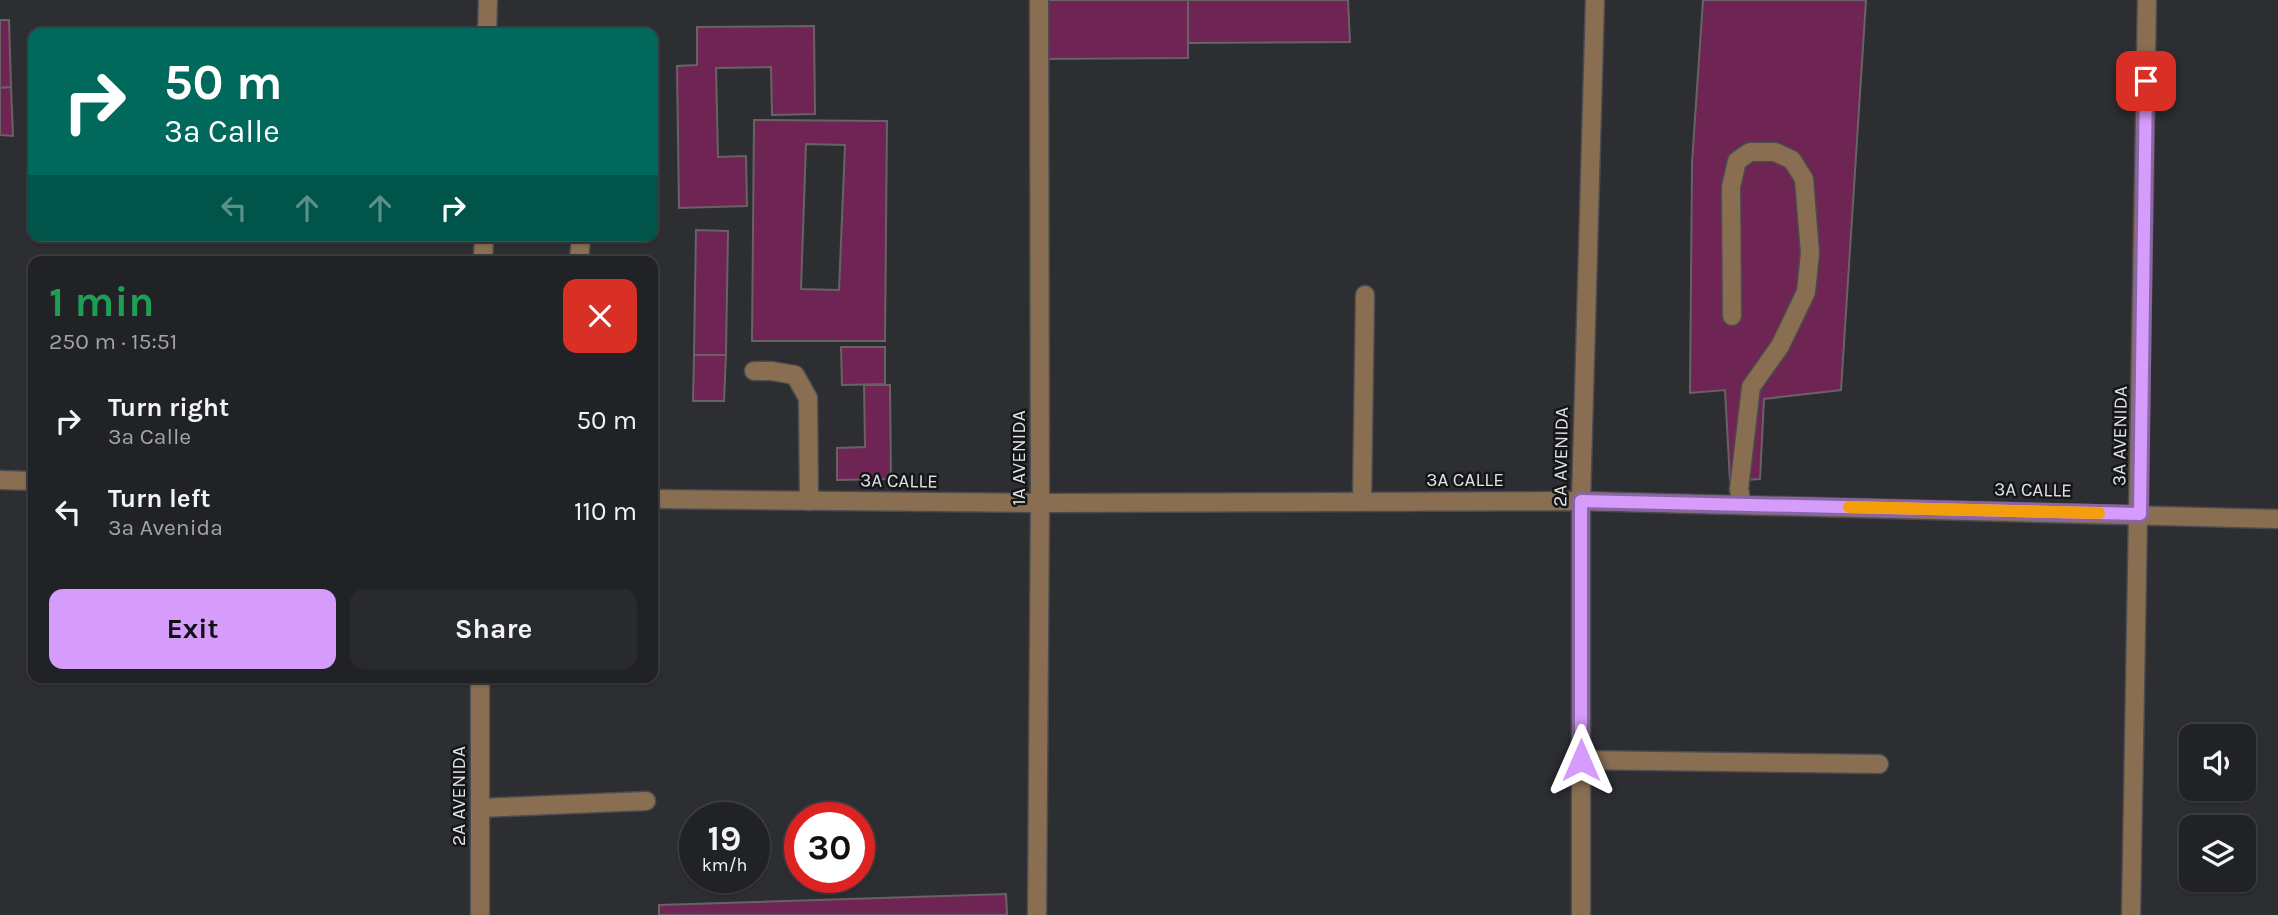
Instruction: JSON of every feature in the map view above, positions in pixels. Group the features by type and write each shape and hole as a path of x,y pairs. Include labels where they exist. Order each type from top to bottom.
{"street":[{"path":"487,28 488,0"},
{"name":"1A AVENIDA","path":"1037,915 1040,0"},
{"name":"2A AVENIDA","path":"1581,915 1581,501 1595,0"},
{"name":"3A AVENIDA","path":"2132,915 2147,0"},
{"path":"1731,316 1731,187 1737,162 1750,152 1774,152 1793,160 1804,178 1810,253 1806,292 1780,346 1751,387 1739,489 1742,505"},
{"path":"1362,501 1365,295"},
{"path":"754,371 795,375 808,398 809,501"},
{"path":"0,480 28,481"},
{"name":"3A CALLE","path":"658,499 1040,503 1581,501 2278,519"},
{"name":"2A AVENIDA","path":"480,683 480,915"},
{"path":"1581,760 1879,764"},
{"path":"480,808 646,801"}],"building":[{"path":"1044,0 1188,0 1188,58 1044,59"},
{"path":"1188,0 1348,0 1350,42 1188,43"},
{"path":"1703,0 1866,0 1841,390 1764,399 1760,479 1730,481 1725,390 1690,393 1692,163"},
{"path":"0,20 9,20 11,87 0,88"},
{"path":"814,26 815,114 772,115 771,67 716,68 718,157 746,156 747,206 679,208 677,66 697,65 697,27"},
{"path":"11,87 13,136 0,135 0,88"},
{"path":"754,120 887,121 885,341 752,341","holes":["806,144 845,145 839,290 801,289"]},
{"path":"696,230 728,231 726,355 694,355"},
{"path":"841,347 885,347 885,384 842,385"},
{"path":"694,355 726,355 724,401 693,401"},
{"path":"864,385 890,385 891,479 837,480 837,448 865,447"},
{"path":"1006,894 1007,915 659,915 659,905"}],"slow traffic":[{"path":"1849,507 2099,513"}],"route":[{"path":"1581,760 1581,501 2140,514 2146,81"}]}
